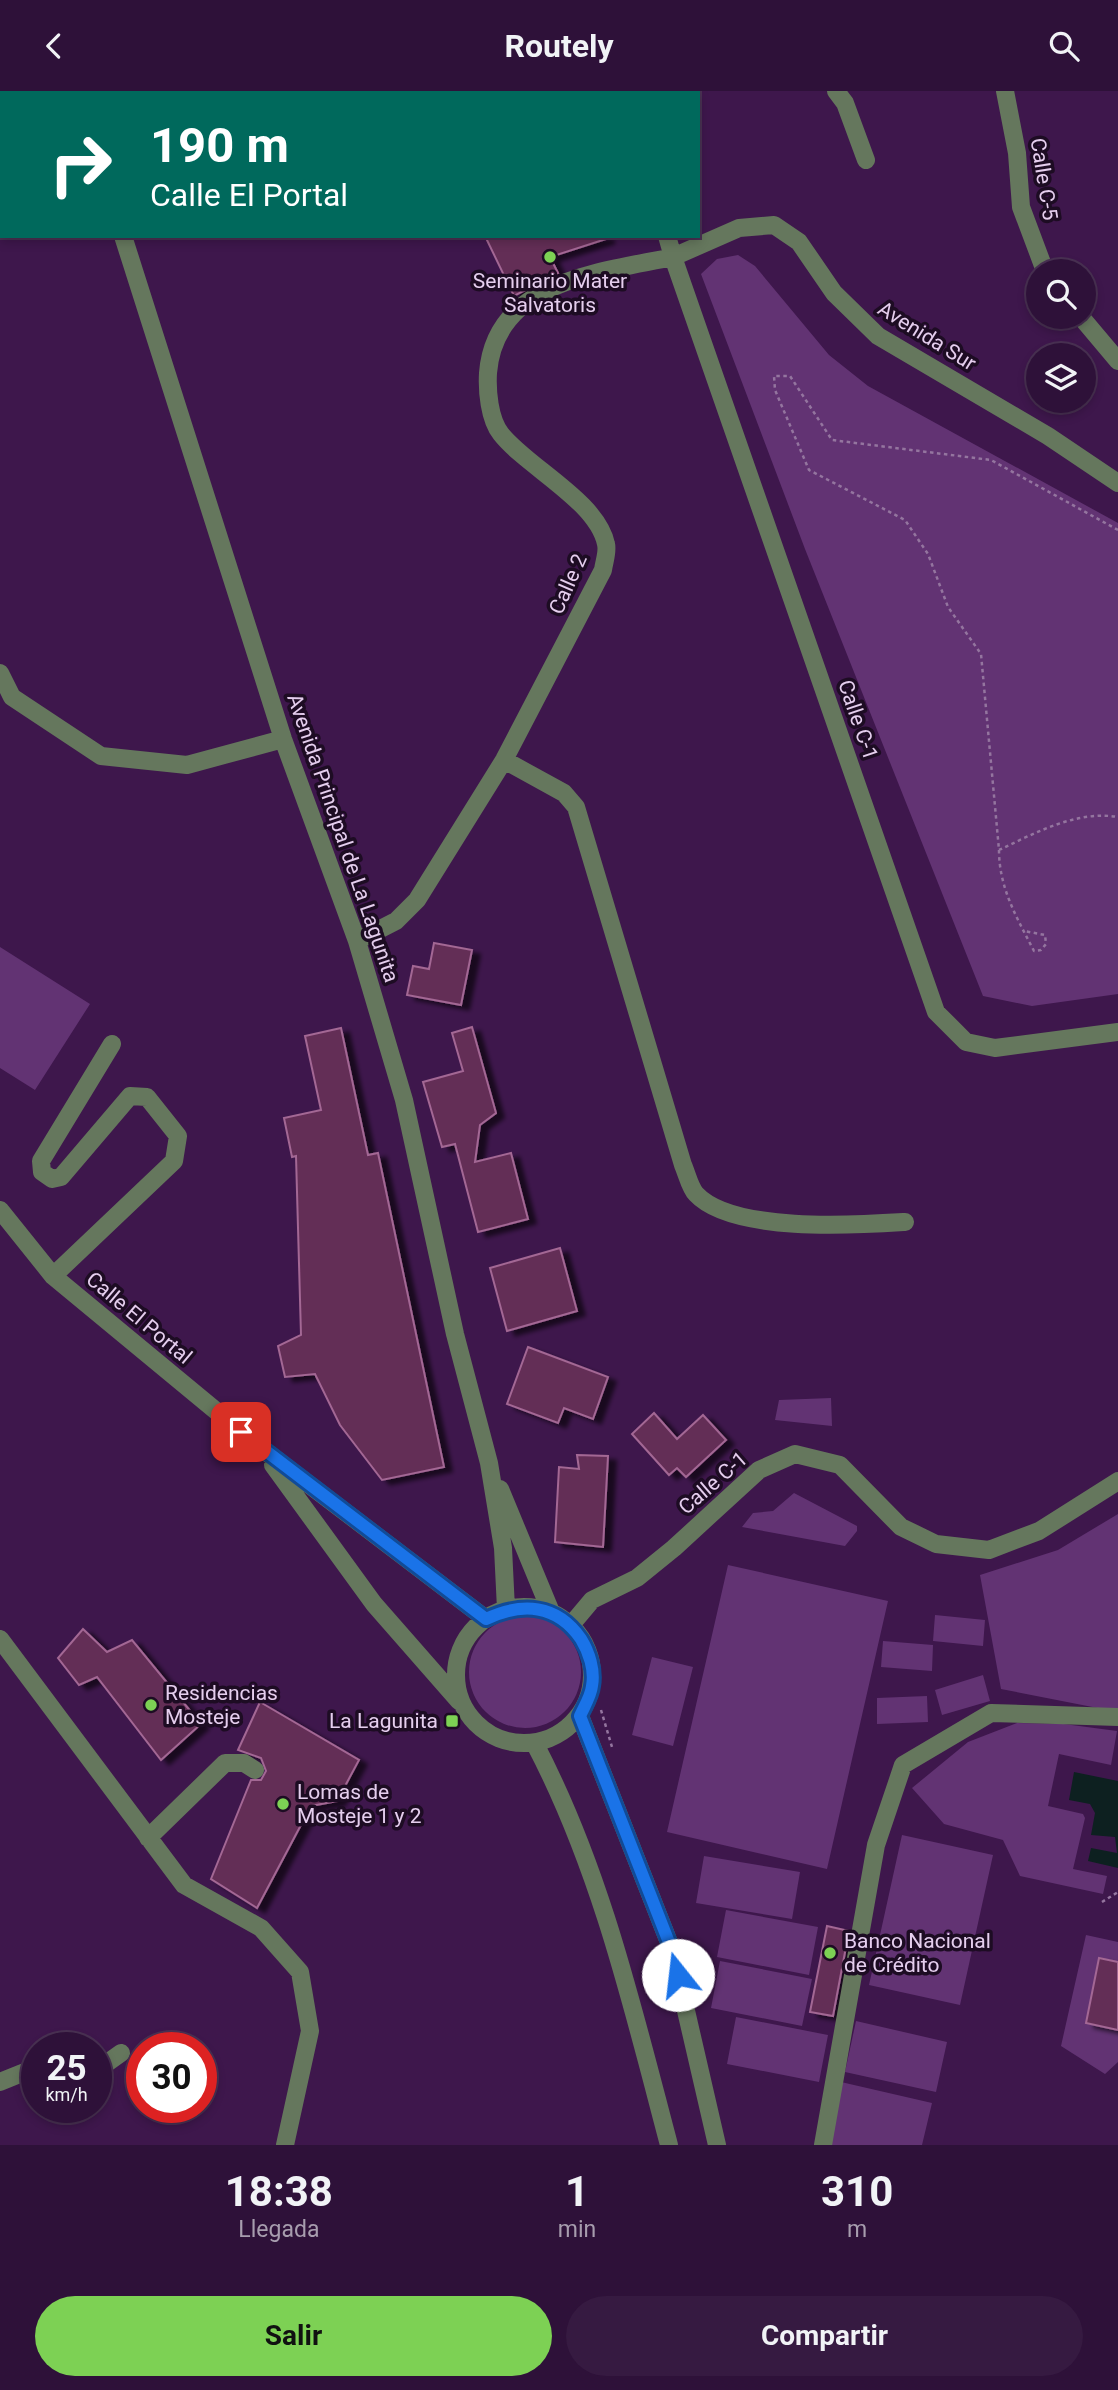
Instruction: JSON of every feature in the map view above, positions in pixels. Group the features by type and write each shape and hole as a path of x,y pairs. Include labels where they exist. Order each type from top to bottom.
{"street":[{"path":"836,91 845,103 866,160"},
{"name":"Calle C-5","path":"1005,91 1017,153 1021,207 1040,259"},
{"name":"Avenida Sur","path":"673,257 739,228 774,225 799,242 834,293 878,336 1048,436 1118,483"},
{"name":"Avenida Principal de La Lagunita","path":"125,238 283,739 357,941 404,1100 455,1334 489,1463 503,1548 506,1609"},
{"path":"668,238 673,257"},
{"name":"Calle 2","path":"357,941 396,921 417,900 503,761 603,570 607,547 602,533 587,512 499,432 487,391 489,358 499,331 518,306 564,281 673,257"},
{"name":"Calle C-1","path":"673,257 936,1012 966,1042 995,1048 1118,1032"},
{"path":"1091,329 1118,361"},
{"path":"0,673 12,697 101,756 187,765 283,739"},
{"path":"503,761 564,793 576,807 683,1165 696,1194 731,1216 835,1227 905,1222"},
{"path":"53,1276 166,1172 178,1148 178,1136 148,1097 130,1096 61,1177 52,1179 42,1172 41,1161 112,1044"},
{"name":"Calle El Portal","path":"0,1210 53,1276 261,1448 486,1619"},
{"name":"Calle El Portal","path":"261,1448 374,1604 461,1704"},
{"name":"Calle C-1","path":"571,1625 592,1600 637,1578 674,1548 759,1470 795,1454 840,1465 901,1527 936,1544 989,1550 1039,1531 1118,1481"},
{"name":"Avenida Principal de La Lagunita","path":"489,1463 551,1612"},
{"path":"529,1607 551,1612 571,1625 589,1653 593,1686 580,1716 535,1744 513,1744 493,1737 475,1724 461,1704 456,1673 464,1642 486,1619 506,1609 529,1607"},
{"path":"0,1639 184,1885 261,1928 300,1972 310,2031 285,2145"},
{"path":"823,2145 876,1845 903,1765 991,1713 1118,1717"},
{"path":"580,1716 672,1950 717,2145"},
{"path":"535,1744 566,1804 624,1972 669,2145"},
{"path":"149,1838 225,1763 244,1763 256,1770"},
{"path":"112,2059 121,2053"},
{"path":"0,2083 21,2074"}],"path":[{"path":"1024,931 1045,935 1046,944 1041,950 1034,951 1024,931 1006,895 999,870 981,654 948,607 928,554 905,520 809,470 775,390 774,376 790,376 832,439 991,460 1118,530"},
{"path":"999,850 1050,826 1105,815 1118,817"},
{"path":"1102,1902 1118,1892"}],"shaded area":[{"path":"738,255 755,266 829,355 868,386 1118,523 1118,994 1032,1006 983,996 805,549 701,274 717,259"},
{"path":"0,947 90,1004 35,1090 0,1068"},
{"path":"831,1398 832,1426 775,1420 779,1400"},
{"path":"794,1493 857,1526 857,1531 845,1546 742,1527 753,1513 773,1511"},
{"path":"1118,1514 1118,1712 1001,1689 980,1575 1058,1550"},
{"path":"728,1565 888,1601 827,1869 667,1832"},
{"path":"935,1615 985,1620 983,1646 933,1641"},
{"path":"525,1616 546,1620 565,1632 577,1651 581,1672 577,1693 565,1712 546,1724 525,1728 504,1724 485,1712 473,1693 469,1672 473,1651 485,1632 504,1620"},
{"path":"883,1641 933,1645 932,1671 881,1667"},
{"path":"652,1657 693,1667 673,1746 632,1735"},
{"path":"983,1675 990,1701 942,1715 935,1690"},
{"path":"927,1696 928,1722 877,1724 877,1698"},
{"path":"1017,1723 1064,1724 1117,1731 1111,1765 1059,1754 1048,1806 1083,1814 1085,1818 1073,1869 1107,1876 1103,1894 1020,1876 1003,1840 944,1824 912,1788 968,1742"},
{"path":"1074,1772 1118,1781 1118,1868 1088,1861 1091,1848 1117,1853 1115,1837 1091,1835 1095,1813 1090,1804 1069,1800"},
{"path":"902,1835 993,1855 960,2005 869,1985"},
{"path":"704,1856 800,1872 792,1919 696,1903"},
{"path":"726,1910 818,1927 809,1975 717,1957"},
{"path":"1086,1935 1118,1942 1118,2062 1105,2074 1061,2046"},
{"path":"720,1961 812,1979 802,2026 711,2008"},
{"path":"736,2017 828,2035 819,2082 727,2064"},
{"path":"856,2021 947,2042 936,2092 845,2072"},
{"path":"841,2082 932,2103 922,2145 827,2145"}],"building":[{"path":"486,238 606,238 550,257 558,273 514,296"},
{"path":"434,943 472,950 461,1005 407,995 413,966 429,969"},
{"path":"472,1027 496,1113 480,1125 475,1162 511,1153 528,1219 478,1232 455,1144 442,1147 423,1082 463,1071 452,1033"},
{"path":"341,1028 368,1155 378,1153 444,1467 382,1480 340,1425 315,1374 285,1377 278,1346 301,1335 296,1156 292,1157 284,1118 321,1110 305,1036"},
{"path":"560,1248 577,1311 507,1331 490,1268"},
{"path":"528,1347 608,1377 593,1419 564,1408 558,1423 507,1404"},
{"path":"654,1413 677,1439 703,1415 726,1440 686,1477 677,1468 669,1475 632,1434"},
{"path":"577,1455 608,1456 603,1547 555,1542 559,1467 579,1469"},
{"name":"Residencias Mosteje","path":"83,1629 107,1652 132,1640 201,1724 161,1760 97,1677 79,1685 58,1658"},
{"name":"Lomas de Mosteje 1 y 2","path":"260,1702 359,1760 337,1801 311,1806 257,1908 211,1879 251,1780 261,1780 266,1771 261,1758 238,1750"},
{"path":"827,1926 849,1931 833,2016 810,2012"},
{"path":"1099,1958 1118,1962 1118,2030 1086,2023"}],"place":[{"name":"Seminario Mater Salvatoris","path":"550,257"},
{"name":"Residencias Mosteje","path":"151,1705"},
{"name":"La Lagunita","path":"452,1721"},
{"name":"Lomas de Mosteje 1 y 2","path":"283,1804"},
{"name":"Banco Nacional de Crédito","path":"830,1953"}],"route":[{"path":"241,1432 486,1619 506,1609 529,1607 551,1612 571,1625 589,1653 593,1686 580,1716 672,1950 678,1975"}]}
